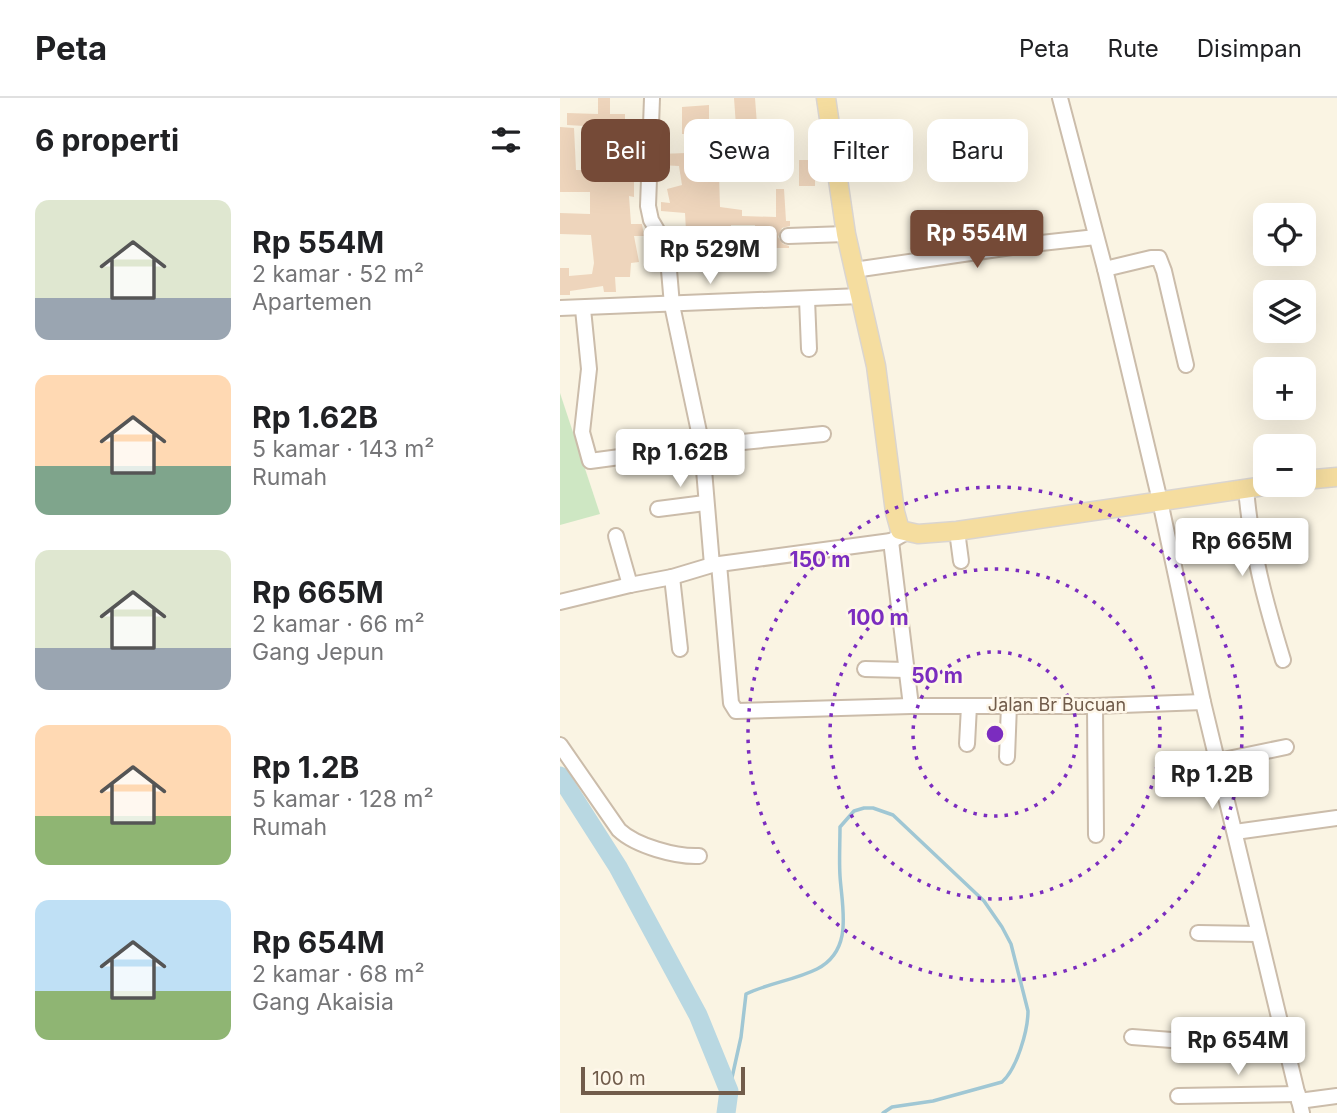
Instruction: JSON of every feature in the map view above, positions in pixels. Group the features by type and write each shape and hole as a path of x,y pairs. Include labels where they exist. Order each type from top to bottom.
{"main road":[{"path":"826,98 846,234 876,366 898,537 957,531 1253,487"},
{"path":"1316,479 1337,477"}],"street":[{"path":"652,98 648,206 650,220 667,247 672,305 702,446 705,503 716,565"},
{"path":"1060,98 1105,269 1160,501 1203,702 1299,1103"},
{"path":"788,236 846,234"},
{"path":"854,270 1096,237"},
{"path":"1105,269 1159,258 1186,365"},
{"path":"560,308 861,296"},
{"path":"807,299 809,349"},
{"path":"583,309 589,369 582,432 589,459 594,461 702,446 823,434"},
{"path":"1246,488 1251,542 1283,660"},
{"path":"658,509 705,503"},
{"path":"957,531 961,561"},
{"path":"615,536 630,585"},
{"path":"560,601 716,565 898,537 906,670 911,706"},
{"name":"Jalan Br Bucuan","path":"716,565 734,710 738,712 911,706 1095,706 1203,702"},
{"path":"673,577 680,649"},
{"path":"865,669 906,670"},
{"path":"1007,757 1009,705"},
{"path":"967,744 969,706"},
{"path":"1095,706 1096,835"},
{"path":"560,745 627,838 676,854 699,856"},
{"path":"1218,761 1286,747"},
{"path":"1235,832 1337,818"},
{"path":"1198,933 1258,934"},
{"path":"1132,1038 1284,1044"},
{"path":"1178,1096 1299,1103 1337,1096"}],"green space":[{"path":"560,393 600,514 560,525"}],"building":[{"path":"598,98 610,98 610,114 625,114 625,119 581,119 581,126 567,125 567,113 598,114"},
{"path":"734,98 755,98 757,119 736,119"},
{"path":"709,105 709,119 684,119 682,134 682,107"},
{"path":"560,127 574,128 576,170 581,170 581,182 634,182 634,197 629,196 631,224 642,224 644,236 634,236 639,262 631,263 630,277 615,277 616,292 604,292 603,286 560,295 560,268 569,268 569,276 592,274 594,263 591,235 560,234 560,213 590,214 590,192 560,192"},
{"path":"684,153 684,182 719,182 720,207 742,210 742,216 776,217 776,189 784,189 786,221 790,221 790,226 782,228 778,237 789,248 756,251 755,225 731,225 731,232 721,232 721,253 705,254 705,269 685,268 685,213 661,211 661,202 670,203 667,189 682,185 679,166 670,166 670,154"},
{"path":"799,160 808,160 808,182 815,182 815,186 799,186"}],"waterway":[{"path":"560,776 618,867 698,1015 729,1091 726,1113"},
{"path":"729,1091 741,1037 746,994 817,969 829,961 836,951 843,927 840,827 854,811 873,808 893,815 984,901 1011,944 1028,1011 1021,1049 1002,1082 933,1101 892,1107 883,1113"}]}
